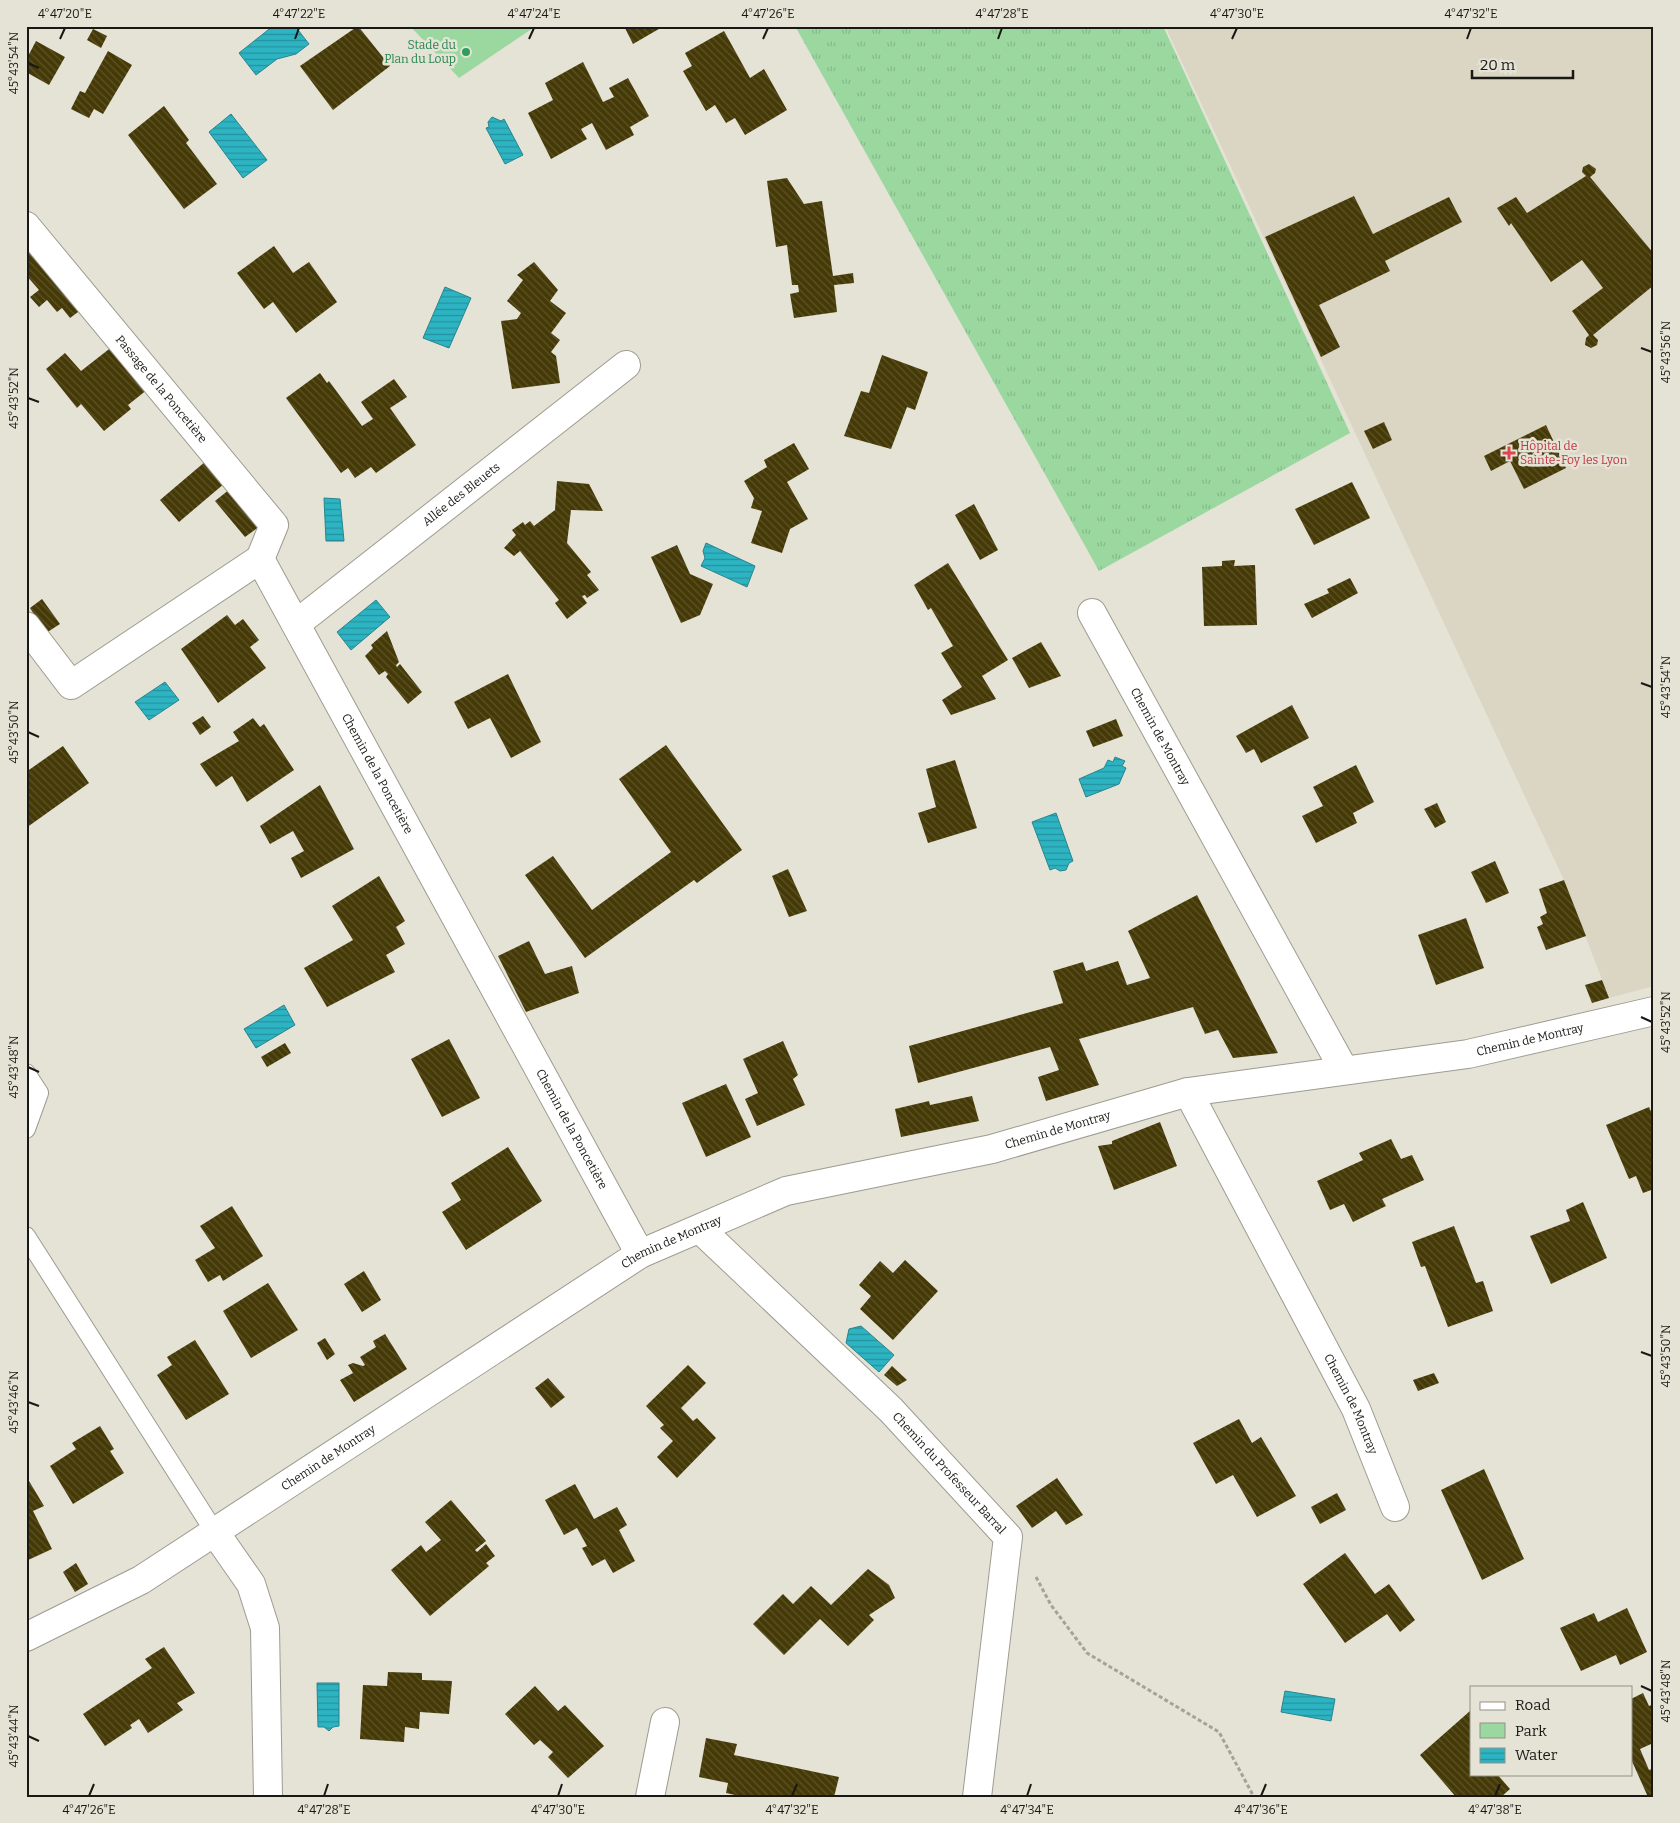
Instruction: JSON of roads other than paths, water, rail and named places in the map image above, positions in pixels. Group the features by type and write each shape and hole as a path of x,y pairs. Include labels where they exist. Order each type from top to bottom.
{"street":[{"name":"Passage de la Poncetière","path":"26,226 274,525 260,559"},
{"name":"Allée des Bleuets","path":"296,624 626,365"},
{"name":"Chemin de la Poncetière","path":"260,559 640,1254"},
{"path":"26,626 71,685 260,559"},
{"name":"Chemin de Montray","path":"1092,613 1344,1070"},
{"name":"Chemin de Montray","path":"26,1637 141,1580 640,1254 700,1230 786,1191 992,1150 1188,1092 1468,1054 1654,1011"},
{"name":"Chemin de Montray","path":"1188,1092 1356,1409 1395,1507"},
{"name":"Chemin du Professeur Barral","path":"700,1230 890,1410 1008,1537 977,1797"},
{"path":"214,1531 251,1584 265,1628 268,1797"},
{"path":"650,1797 665,1722"}],"lane":[{"path":"26,1074 38,1093 26,1129"},
{"path":"26,1236 214,1531"}],"water":[{"path":"273,26 295,26 309,44 296,54 277,59 256,75 239,53"},
{"path":"231,114 267,160 243,178 209,132"},
{"path":"492,117 501,121 504,119 523,155 505,164 486,128 489,127 488,122"},
{"path":"445,287 471,298 449,348 423,338"},
{"path":"324,498 340,499 344,541 326,541"},
{"path":"706,543 755,566 747,587 701,566 705,558 703,551"},
{"path":"376,600 390,617 351,650 337,632"},
{"path":"165,682 179,700 149,720 135,702"},
{"path":"1115,757 1125,761 1122,766 1126,768 1119,784 1086,797 1079,779 1104,768 1108,760 1113,762"},
{"path":"1056,813 1073,861 1069,863 1066,870 1060,871 1055,868 1050,870 1032,822"},
{"path":"284,1005 295,1025 256,1048 244,1029"},
{"path":"861,1326 894,1355 879,1372 846,1343 849,1329"},
{"path":"317,1683 339,1683 339,1726 333,1727 329,1731 324,1727 318,1727"},
{"path":"1285,1691 1335,1699 1331,1721 1281,1712"}],"place":[{"name":"Stade du Plan du Loup","path":"466,52"},
{"name":"Hôpital de Sainte-Foy les Lyon","path":"1509,453"}]}
